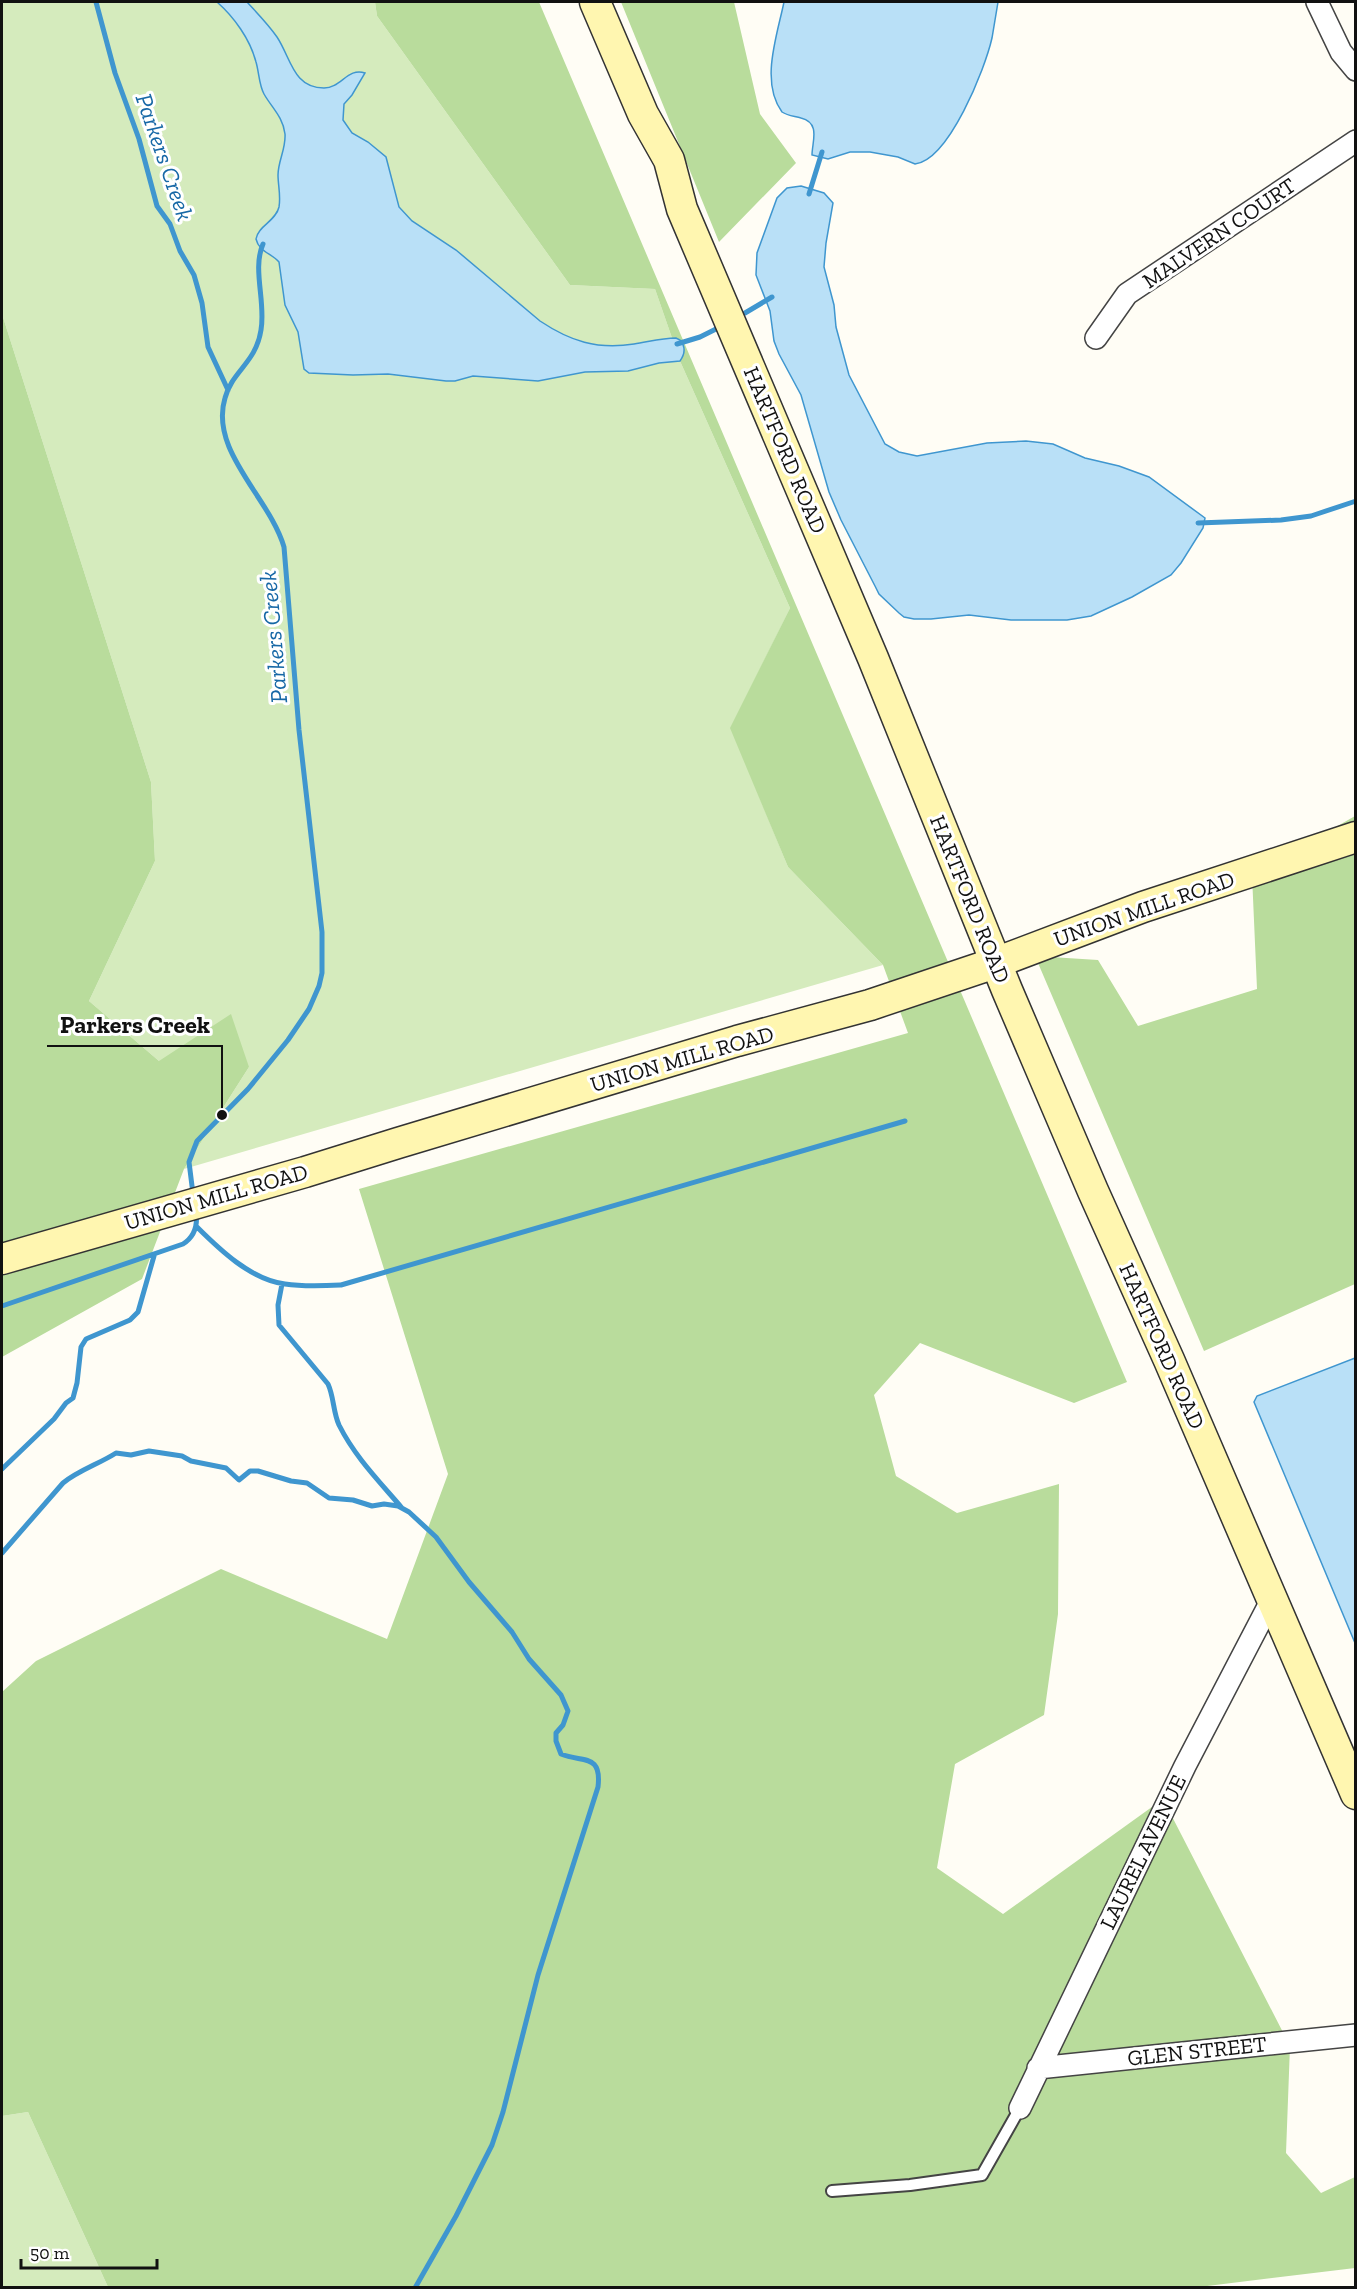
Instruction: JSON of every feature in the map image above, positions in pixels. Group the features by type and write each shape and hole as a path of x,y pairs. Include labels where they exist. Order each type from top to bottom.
{"street":[{"name":"HARTFORD ROAD","path":"595,2 643,114 669,160 682,208 873,658 995,963 1356,1794"},
{"path":"1317,2 1341,52 1356,70"},
{"name":"MALVERN COURT","path":"1096,338 1127,294 1356,141"},
{"name":"UNION MILL ROAD","path":"2,1259 305,1172 737,1041 817,1021 995,963 1143,907 1356,837"},
{"name":"LAUREL AVENUE","path":"1020,2108 1185,1766 1272,1599"},
{"name":"GLEN STREET","path":"1038,2068 1356,2035"}],"lane":[{"path":"832,2191 910,2185 982,2175 1020,2108"}],"green space":[{"path":"2,2 375,2 377,16 570,285 655,289 680,361 790,608 731,728 788,867 883,965 184,1169 249,1067 159,1061 89,1001 155,861 151,782 2,314"},
{"path":"375,2 539,2 1127,1382 1074,1403 920,1343 874,1395 896,1476 957,1513 1059,1484 1058,1614 1044,1715 955,1764 937,1868 1003,1914 1163,1799 1290,2046 1286,2153 1321,2193 1355,2177 1355,2268 1191,2288 108,2287 28,2112 2,2116 2,1692 36,1661 221,1569 387,1639 448,1474 359,1189 908,1033 883,965 788,867 730,728 790,608 680,361 655,289 570,285 377,16"},
{"path":"621,2 734,2 760,114 796,163 719,242"},
{"path":"2,314 151,782 155,861 89,1001 159,1061 231,1014 249,1067 184,1169 142,1279 2,1357"},
{"path":"1355,816 1355,1284 1204,1351 1035,956 1098,960 1138,1026 1257,989 1252,875"},
{"path":"28,2112 108,2287 2,2287 2,2116"}],"water":[{"path":"217,2 247,2 277,37 299,77 314,87 330,87 354,73 365,73 344,104 343,120 352,133 368,142 386,157 399,207 412,221 456,250 540,321 573,339 596,345 621,346 676,338 680,340 684,348 680,361 659,363 628,371 585,372 538,381 473,376 446,381 388,374 309,373 304,369 298,332 285,305 279,262 262,250 256,239 257,234 274,216 279,207 278,175 285,139 284,128 262,90 256,62 246,37"},
{"path":"784,2 998,2 988,52 964,111 940,147 928,159 915,164 898,157 870,152 850,152 828,159 812,155 814,133 811,124 807,120 782,112 775,100 772,87 772,58"},
{"path":"801,186 824,193 833,203 824,267 834,305 836,327 849,375 885,444 899,452 917,456 987,443 1026,441 1053,444 1085,458 1119,466 1149,477 1205,518 1203,528 1171,575 1091,616 1067,620 1011,620 969,615 914,619 904,617 879,594 829,492 801,395 774,341 770,311 756,275 757,253 777,198 787,188"},
{"path":"1356,1358 1355,1643 1254,1402 1257,1396"}],"waterway":[{"name":"Parkers Creek","path":"96,2 115,73 139,139 157,206 170,224 180,251 194,275 202,303 208,347 228,390"},
{"path":"809,194 822,152"},
{"name":"Parkers Creek","path":"193,1194 189,1162 197,1141 248,1089 288,1040 309,1009 322,973 322,932 299,730 284,547 267,510 233,456 222,418 228,389 254,351 261,330 259,264 263,244"},
{"path":"745,313 772,297"},
{"path":"677,344 716,329"},
{"path":"1198,523 1281,520 1311,516 1356,501"},
{"path":"196,1226 236,1262 272,1281 292,1285 341,1285 905,1121"},
{"name":"Parkers Creek","path":"2,1306 183,1244 194,1231 196,1212"},
{"path":"2,1469 73,1398 81,1347 86,1339 130,1320 138,1312 154,1256"},
{"path":"282,1284 278,1305 279,1325 328,1384 337,1420 352,1448 402,1508"},
{"path":"2,1553 63,1483 116,1453 131,1455 149,1451 182,1456 191,1461 226,1468 239,1480 250,1471 258,1471 291,1481 307,1483 329,1498 353,1500 372,1506 384,1504 398,1506 409,1512 436,1537 469,1582 512,1632 529,1659 561,1695 568,1711 563,1725 556,1733 556,1741 561,1754 594,1764 597,1769 598,1787 538,1975 503,2112 492,2145 456,2216 415,2288"}],"place":[{"name":"Parkers Creek","path":"222,1115"}]}
